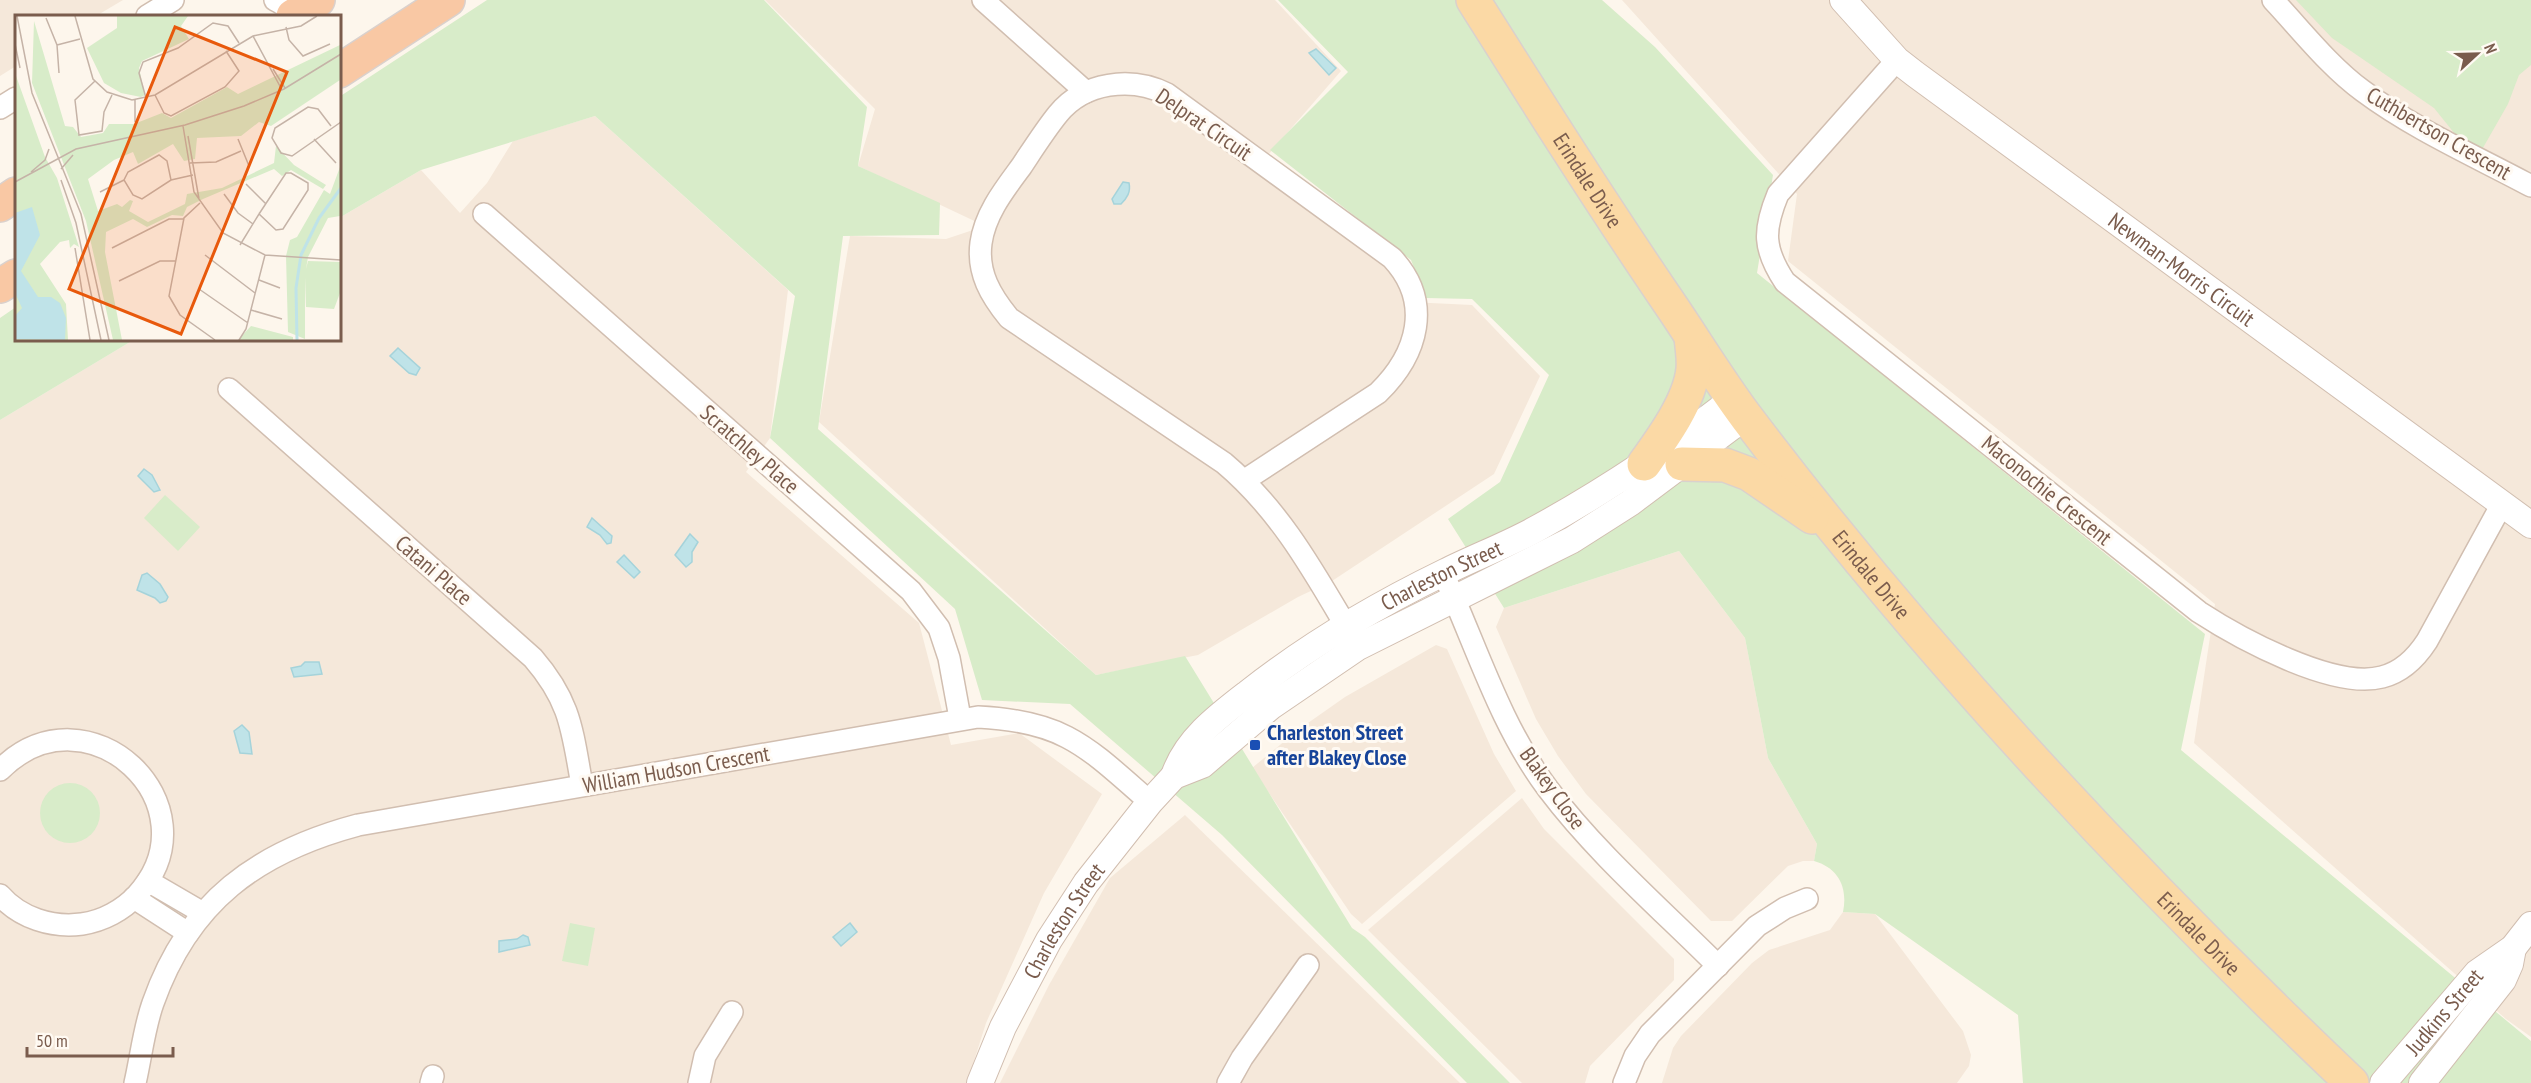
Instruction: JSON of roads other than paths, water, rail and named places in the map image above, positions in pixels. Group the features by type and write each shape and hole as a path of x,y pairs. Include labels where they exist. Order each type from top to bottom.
{"highway":[{"path":"340,69 448,0"},
{"path":"0,205 15,195"},
{"path":"0,286 15,277"}],"main road":[{"name":"Erindale Drive","path":"1473,0 1586,180 1740,408 1838,535 1902,613 2112,844 2249,985 2352,1083"},
{"path":"1644,464 1664,437 1688,390 1693,370 1692,337"},
{"path":"1682,464 1725,465 1749,474 1838,535"}],"street":[{"path":"149,15 173,0"},
{"path":"983,0 1086,92"},
{"name":"Newman-Morris Circuit","path":"1843,0 1898,60 2531,525"},
{"name":"Cuthbertson Crescent","path":"2273,0 2328,59 2363,90 2402,116 2531,186"},
{"name":"Maconochie Crescent","path":"1898,60 1778,194 1768,217 1767,241 1772,263 1785,282 2199,612 2235,636 2275,655 2361,680 2381,677 2400,669 2416,657 2502,504"},
{"name":"Delprat Circuit","path":"1245,480 1378,393 1389,382 1406,358 1416,331 1417,317 1413,291 1401,268 1392,258 1167,94 1134,84 1110,85 1086,92 1059,112 988,216 981,244 982,271 992,297 1009,318 1224,462 1245,480 1286,528 1358,646"},
{"path":"0,108 15,99"},
{"name":"Scratchley Place","path":"484,214 911,591 932,615 939,628 949,658 960,718"},
{"name":"Catani Place","path":"229,389 533,658 561,695 571,725 582,785"},
{"name":"Charleston Street","path":"1174,776 1202,765 1270,707 1358,646 1454,597 1510,573 1572,540 1630,503 1682,464 1740,408"},
{"name":"Charleston Street","path":"980,1083 1003,1027 1049,940 1086,883 1150,802 1174,776 1190,744 1226,710 1283,665 1345,625 1443,573 1534,530 1740,408"},
{"name":"Blakey Close","path":"1443,573 1512,731 1548,789 1594,843 1718,966"},
{"name":"William Hudson Crescent","path":"135,1083 153,1004 170,964 188,933 203,913 255,866 315,836 357,825 960,718 1013,719 1062,733 1090,750 1150,802"},
{"path":"0,770 20,753 35,746 67,739 100,744 128,761 149,786 160,817 160,850 148,881 123,908 98,921 69,925 55,924 27,916 1,899"},
{"path":"148,881 203,913"},
{"path":"134,898 188,933"},
{"path":"1623,1083 1635,1056 1650,1034 1757,926 1785,908 1808,898"},
{"name":"Judkins Street","path":"2383,1083 2477,973 2513,948 2531,925"},
{"name":"Judkins Street","path":"2422,1083 2503,980 2510,964 2513,948"},
{"path":"1228,1083 1242,1058 1308,965"},
{"path":"699,1083 705,1056 732,1012"}],"water":[{"path":"1316,49 1336,68 1329,75 1309,53"},
{"path":"1123,182 1129,183 1128,195 1121,204 1114,204 1112,199"},
{"path":"398,348 420,368 416,375 409,373 390,356"},
{"path":"144,469 152,475 160,490 154,492 138,476"},
{"path":"592,518 612,536 611,543 607,544 600,535 587,527"},
{"path":"690,534 698,542 692,552 692,562 686,567 675,555"},
{"path":"624,555 640,572 634,578 617,562"},
{"path":"147,573 160,584 168,597 166,601 160,603 155,598 137,590 142,575"},
{"path":"305,662 319,662 322,674 294,677 291,668 301,666"},
{"path":"242,725 249,732 252,754 240,753 234,731"},
{"path":"850,923 857,932 841,946 833,937"},
{"path":"523,935 528,937 530,945 499,952 499,941 517,939"}],"place":[{"name":"Charleston Street after Blakey Close","path":"1255,745"}]}
